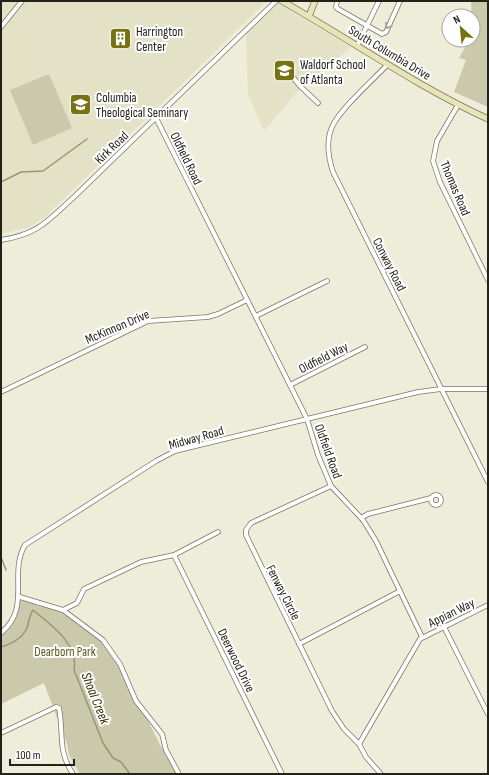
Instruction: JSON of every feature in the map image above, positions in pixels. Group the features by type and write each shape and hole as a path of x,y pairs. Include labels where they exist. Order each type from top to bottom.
{"main road":[{"name":"South Columbia Drive","path":"282,1 388,65 458,105 488,119"},
{"path":"308,16 316,1"}],"street":[{"path":"1,27 22,1"},
{"name":"Kirk Road","path":"1,240 31,233 41,226 156,118 276,1"},
{"path":"337,1 336,6 338,9 367,27 384,34 400,1"},
{"path":"357,46 379,1"},
{"name":"Conway Road","path":"388,65 338,117 332,128 328,148 328,158 333,172 488,482"},
{"path":"288,70 300,86 318,103"},
{"name":"Thomas Road","path":"458,105 437,140 433,161 440,182 488,280"},
{"name":"Oldfield Road","path":"156,118 307,419 318,455 331,486 361,518 376,541 422,637"},
{"path":"256,316 327,281"},
{"name":"McKinnon Drive","path":"1,392 148,321 208,317 218,314 247,300"},
{"name":"Oldfield Way","path":"290,384 365,347"},
{"name":"Midway Road","path":"1,633 8,627 20,597 18,565 20,554 25,545 156,461 176,451 418,392 441,389 488,390"},
{"name":"Fenway Circle","path":"331,486 251,523 246,530 247,541 332,711 344,729 359,744"},
{"path":"361,518 368,514 431,498"},
{"path":"63,610 77,603 84,589 141,562 174,555 218,532"},
{"name":"Deerwood Drive","path":"174,555 282,774"},
{"path":"299,644 400,591"},
{"path":"20,597 63,610 96,634 114,654 136,701 162,734 166,750 179,774"},
{"name":"Appian Way","path":"422,637 488,605"},
{"path":"444,627 488,714"},
{"path":"381,774 366,757 359,744 422,637"},
{"path":"1,733 56,707 59,708 61,719 61,743 66,762 73,774"}],"shaded area":[{"name":"Columbia Theological Seminary","path":"1,1 267,1 45,217 30,227 1,234"},
{"name":"Waldorf School of Atlanta","path":"278,3 351,47 295,94 264,131 248,94 246,34"}],"green space":[{"path":"471,1 488,1 488,107 454,92 466,60 459,58 465,48 481,48 481,8 471,8"},
{"path":"49,74 72,128 33,145 10,90"},
{"name":"Dearborn Park","path":"22,596 38,606 51,608 87,624 115,652 160,745 181,774 80,774 69,755 67,744 44,683 1,704 1,633 9,625"}],"waterway":[{"path":"1,182 21,172 43,171 87,139"},
{"name":"Shoal Creek","path":"1,557 6,570"},
{"name":"Shoal Creek","path":"1,647 12,643 25,632 33,610 55,629 68,644 72,652 74,670 103,743 113,758 121,762 130,774"}],"place":[{"name":"Harrington Center","path":"120,38"},
{"name":"Waldorf School of Atlanta","path":"285,71"},
{"name":"Columbia Theological Seminary","path":"81,104"}]}
